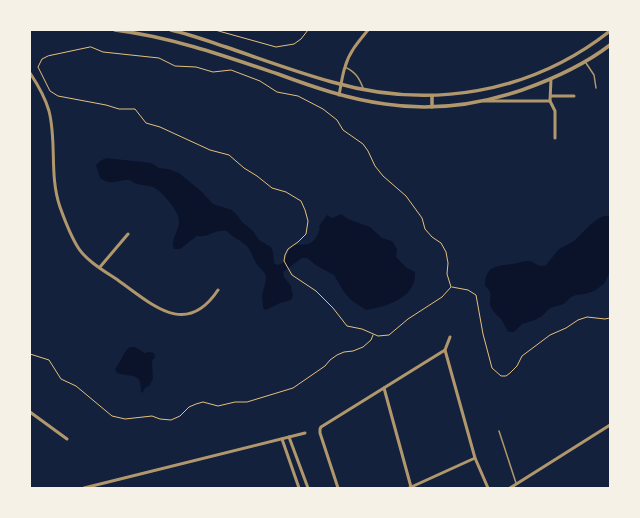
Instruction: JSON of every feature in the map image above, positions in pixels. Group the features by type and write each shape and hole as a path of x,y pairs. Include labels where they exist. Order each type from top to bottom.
{"street":[{"path":"115,30 133,32 168,40 256,67 339,95 385,104 432,107 481,101 510,94 551,79 585,61 610,44"},
{"path":"171,30 342,85 390,94 432,96 454,95 506,85 556,66 610,31"},
{"path":"339,95 345,67 355,46 368,30"},
{"path":"30,73 45,100 49,112 56,197 72,237 80,250 100,267 152,305 171,314 185,314 199,310 212,300 218,290"},
{"path":"551,79 550,102 555,112 555,138"},
{"path":"432,96 432,107"},
{"path":"550,96 574,96"},
{"path":"481,101 550,102"},
{"path":"100,267 128,234"},
{"path":"450,337 445,350 475,458 488,488"},
{"path":"338,488 320,429 445,350"},
{"path":"384,388 410,488 475,458"},
{"path":"30,412 67,439"},
{"path":"510,488 610,425"},
{"path":"84,488 305,433"},
{"path":"289,437 308,488"},
{"path":"282,439 300,488"}],"lane":[{"path":"585,61 594,75 596,88"},
{"path":"345,67 354,72 360,80 363,90"},
{"path":"499,431 516,485"}],"path":[{"path":"216,30 276,47 294,44 301,39 308,30"},
{"path":"91,47 104,52 159,58 175,66 196,67 213,72 232,70 260,82 277,92 298,96 323,109 337,120 343,130 363,144 375,166 383,176 406,196 422,218 425,228 432,237 441,243 446,252 448,263 447,274 451,287 442,297 408,319 389,335 378,336 347,326 333,308 316,291 292,275 284,261 288,249 306,234 308,222 301,201 286,192 272,188 229,155 210,150 160,126 146,123 135,109 119,109 106,105 58,96 50,91 38,67 42,59 53,55 91,47"},
{"path":"451,287 468,290 476,295 483,334 492,368 501,376 506,376 510,373 517,366 522,356 550,335 566,328 578,320 587,317 604,319 610,318"},
{"path":"30,354 49,360 61,379 76,386 112,416 125,419 152,416 160,419 171,420 180,416 196,404 203,402 218,406 235,402 247,402 293,388 320,370 337,355 363,347 371,340 373,334"}],"water":[{"path":"106,158 151,163 159,168 168,169 179,173 202,192 213,204 232,210 242,222 253,231 259,240 271,247 274,263 277,265 281,264 285,260 289,251 294,245 307,244 314,240 319,232 319,226 327,215 332,218 341,214 348,219 370,227 382,238 392,241 397,249 396,257 407,268 415,272 414,281 406,295 399,300 391,304 366,310 351,300 344,292 334,275 317,266 307,258 302,258 283,272 284,277 291,286 293,296 291,300 280,303 266,310 263,308 262,296 266,282 266,275 257,265 247,246 227,231 223,231 205,236 197,236 180,249 174,249 173,243 179,225 179,218 170,202 153,187 138,184 130,180 111,182 104,181 100,178 96,165"},
{"path":"604,216 610,216 610,272 604,284 594,291 571,297 564,304 550,308 542,316 522,324 514,332 509,332 501,319 490,306 490,292 485,286 489,271 501,265 527,261 541,266 546,265 559,249 574,241 591,224"},
{"path":"130,347 135,347 145,353 154,353 155,357 152,361 153,379 142,393 138,378 135,376 117,373 115,369"}]}
